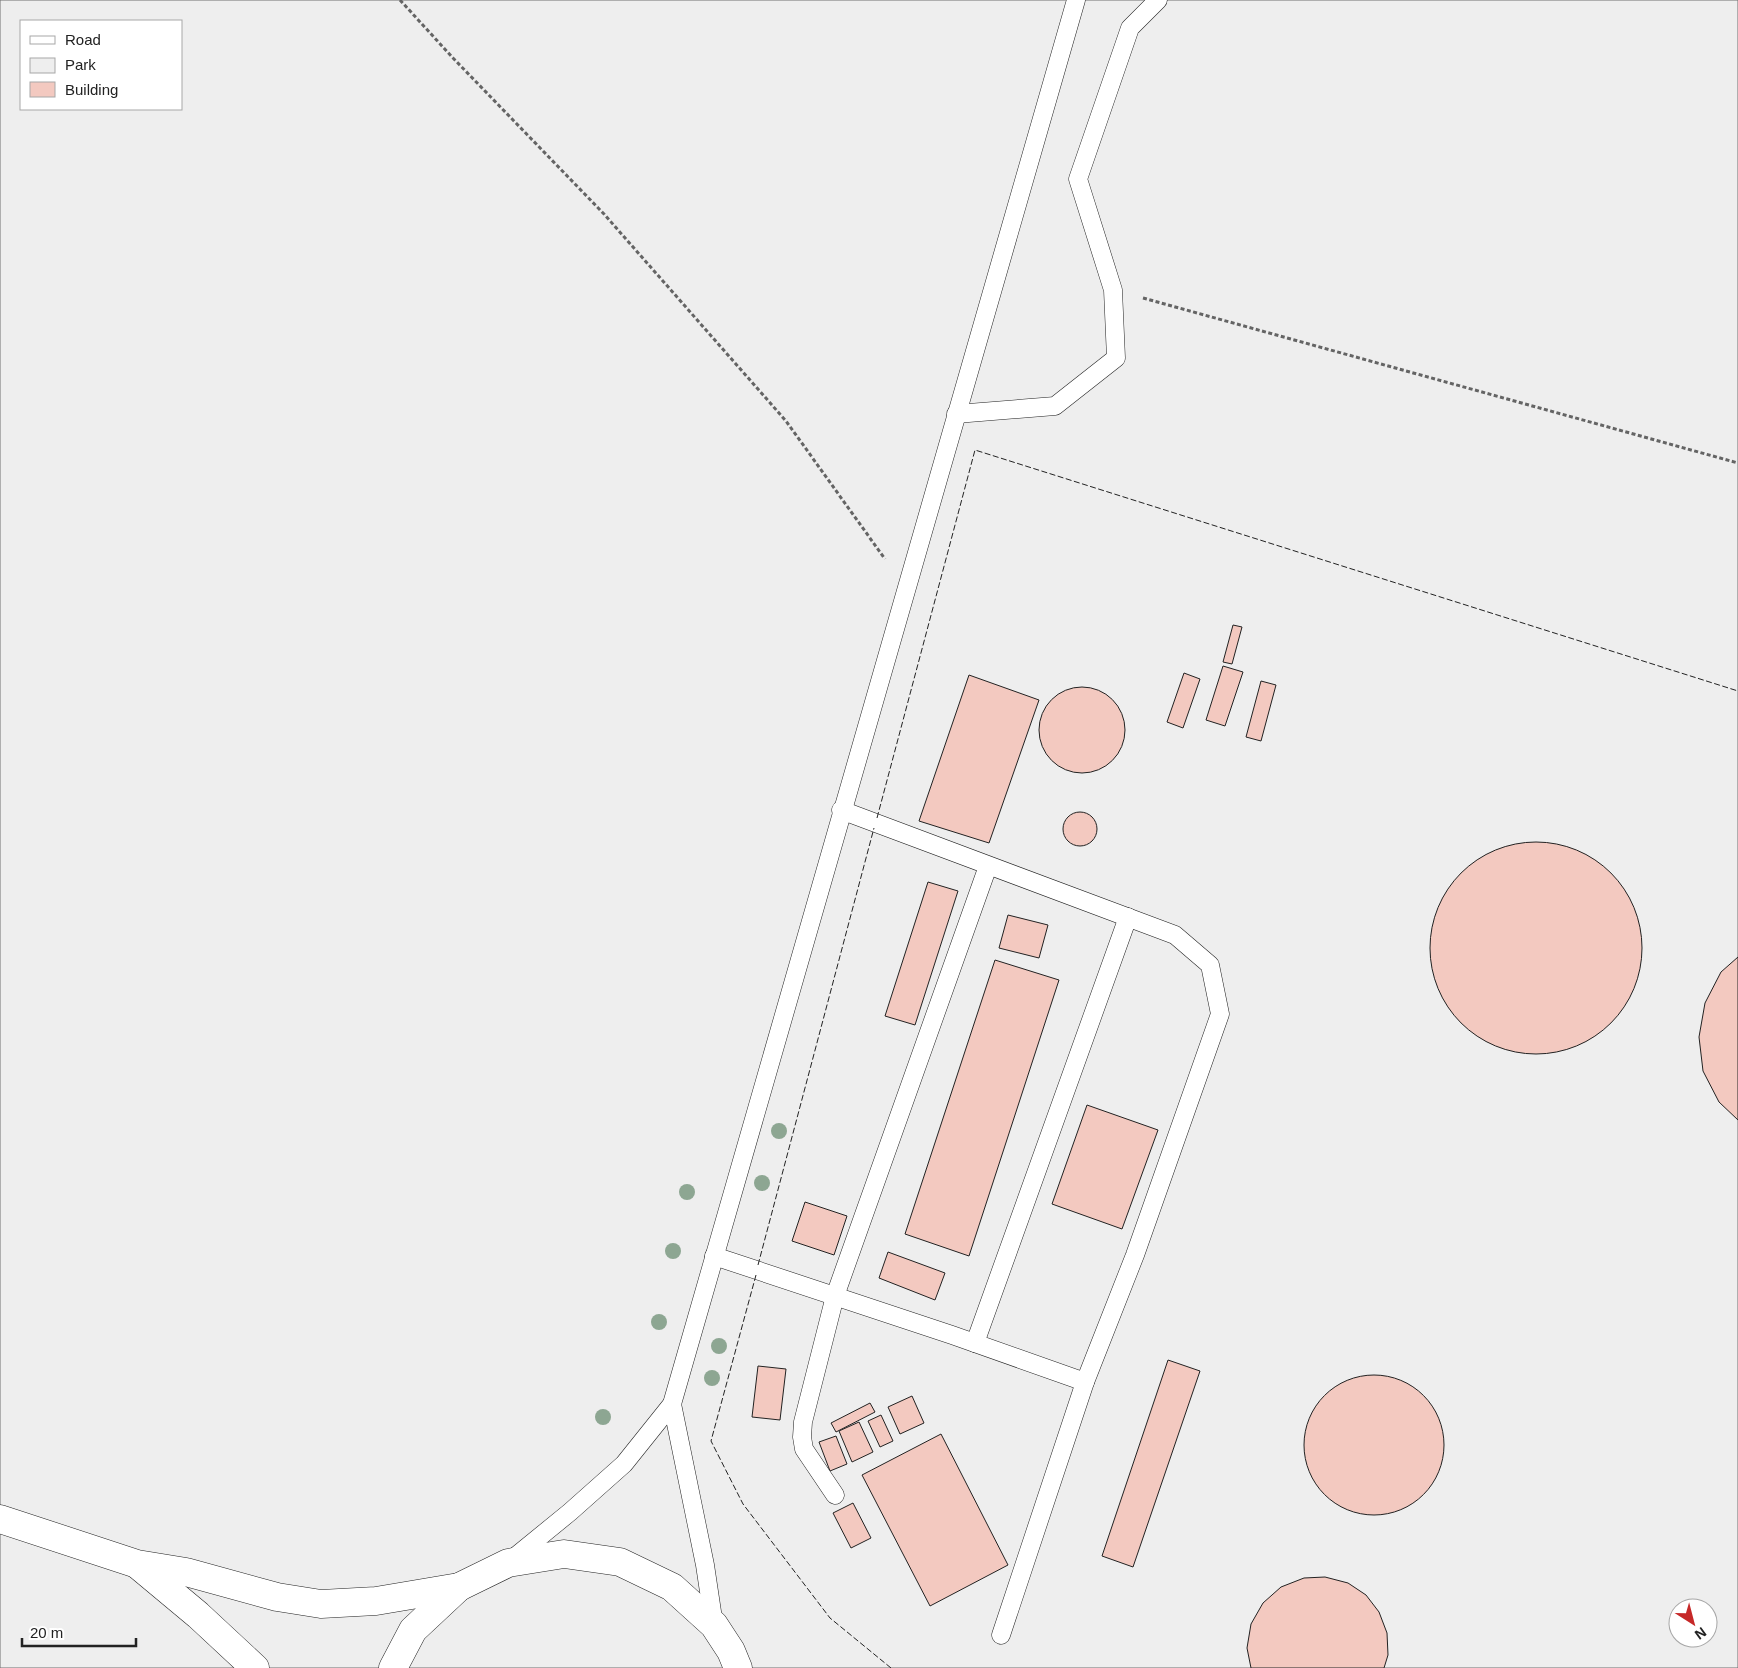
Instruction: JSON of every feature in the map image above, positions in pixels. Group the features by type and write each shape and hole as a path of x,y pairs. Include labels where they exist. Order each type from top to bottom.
{"street":[{"path":"0,1519 137,1564 186,1572 277,1597 321,1604 376,1601 459,1587 508,1563 564,1554 620,1562 672,1587 714,1625 739,1662"},
{"path":"137,1564 198,1615 255,1668"},
{"path":"392,1668 413,1630 459,1587"}],"lane":[{"path":"508,1563 624,1464 672,1404 841,810 1076,0"},
{"path":"956,414 1055,406 1116,358 1113,290 1078,178 1130,28 1158,0"},
{"path":"841,810 1175,935 1210,965 1220,1014 1135,1255 1085,1382 1001,1635"},
{"path":"835,1495 804,1449 802,1436 803,1422 835,1296 988,866"},
{"path":"975,1343 1128,917"},
{"path":"714,1256 975,1343 1085,1382"},
{"path":"672,1404 705,1565 714,1625"}],"path":[{"path":"400,0 453,58 604,214 786,421 906,588"},
{"path":"1113,290 1738,462"}],"green space":[{"path":"0,0 1738,0 1738,1668 0,1668"}],"building":[{"path":"1233,625 1242,627 1232,664 1223,662"},
{"path":"1223,666 1243,672 1225,726 1206,720"},
{"path":"1184,673 1200,679 1183,728 1167,722"},
{"path":"969,675 1039,700 989,843 919,821"},
{"path":"1261,681 1276,685 1261,741 1246,737"},
{"path":"1082,687 1098,690 1106,694 1118,706 1122,714 1125,730 1122,746 1118,754 1106,766 1098,770 1082,773 1066,770 1058,766 1046,754 1042,746 1039,730 1042,714 1046,706 1058,694 1066,690"},
{"path":"1080,812 1092,817 1097,829 1092,841 1080,846 1068,841 1063,829 1068,817"},
{"path":"1536,842 1557,844 1577,850 1595,860 1611,873 1624,889 1634,907 1640,927 1642,948 1640,969 1634,989 1624,1007 1611,1023 1595,1036 1577,1046 1557,1052 1536,1054 1515,1052 1495,1046 1477,1036 1461,1023 1448,1007 1438,989 1432,969 1430,948 1432,927 1438,907 1448,889 1461,873 1477,860 1495,850 1515,844"},
{"path":"928,882 958,891 915,1025 885,1016"},
{"path":"1008,915 1048,925 1039,958 999,948"},
{"path":"1738,957 1738,1120 1719,1102 1703,1071 1699,1037 1705,1003 1721,972"},
{"path":"995,960 1059,980 969,1256 905,1234"},
{"path":"1087,1105 1158,1130 1122,1229 1052,1204"},
{"path":"805,1202 847,1216 834,1255 792,1241"},
{"path":"888,1252 945,1273 935,1300 879,1278"},
{"path":"1168,1360 1200,1371 1133,1567 1102,1556"},
{"path":"758,1366 786,1369 780,1420 752,1417"},
{"path":"1374,1375 1401,1381 1413,1387 1423,1396 1432,1406 1438,1418 1444,1445 1438,1472 1432,1484 1423,1494 1413,1503 1401,1509 1374,1515 1347,1509 1335,1503 1325,1494 1316,1484 1310,1472 1304,1445 1310,1418 1316,1406 1325,1396 1335,1387 1347,1381"},
{"path":"912,1396 924,1423 900,1434 888,1407"},
{"path":"870,1403 875,1412 836,1432 831,1423"},
{"path":"881,1415 893,1441 880,1447 868,1421"},
{"path":"859,1422 873,1452 852,1462 839,1431"},
{"path":"941,1434 1008,1565 930,1606 862,1475"},
{"path":"836,1436 847,1464 830,1471 819,1442"},
{"path":"853,1503 871,1538 851,1548 833,1513"},
{"path":"1325,1577 1348,1583 1366,1595 1379,1612 1387,1633 1388,1655 1384,1668 1251,1668 1247,1648 1251,1624 1263,1603 1281,1587 1304,1578"}],"fence":[{"path":"877,818 975,450 1738,691"},
{"path":"758,1265 874,828"},
{"path":"756,1275 711,1441 743,1504 830,1618 891,1668"}]}
